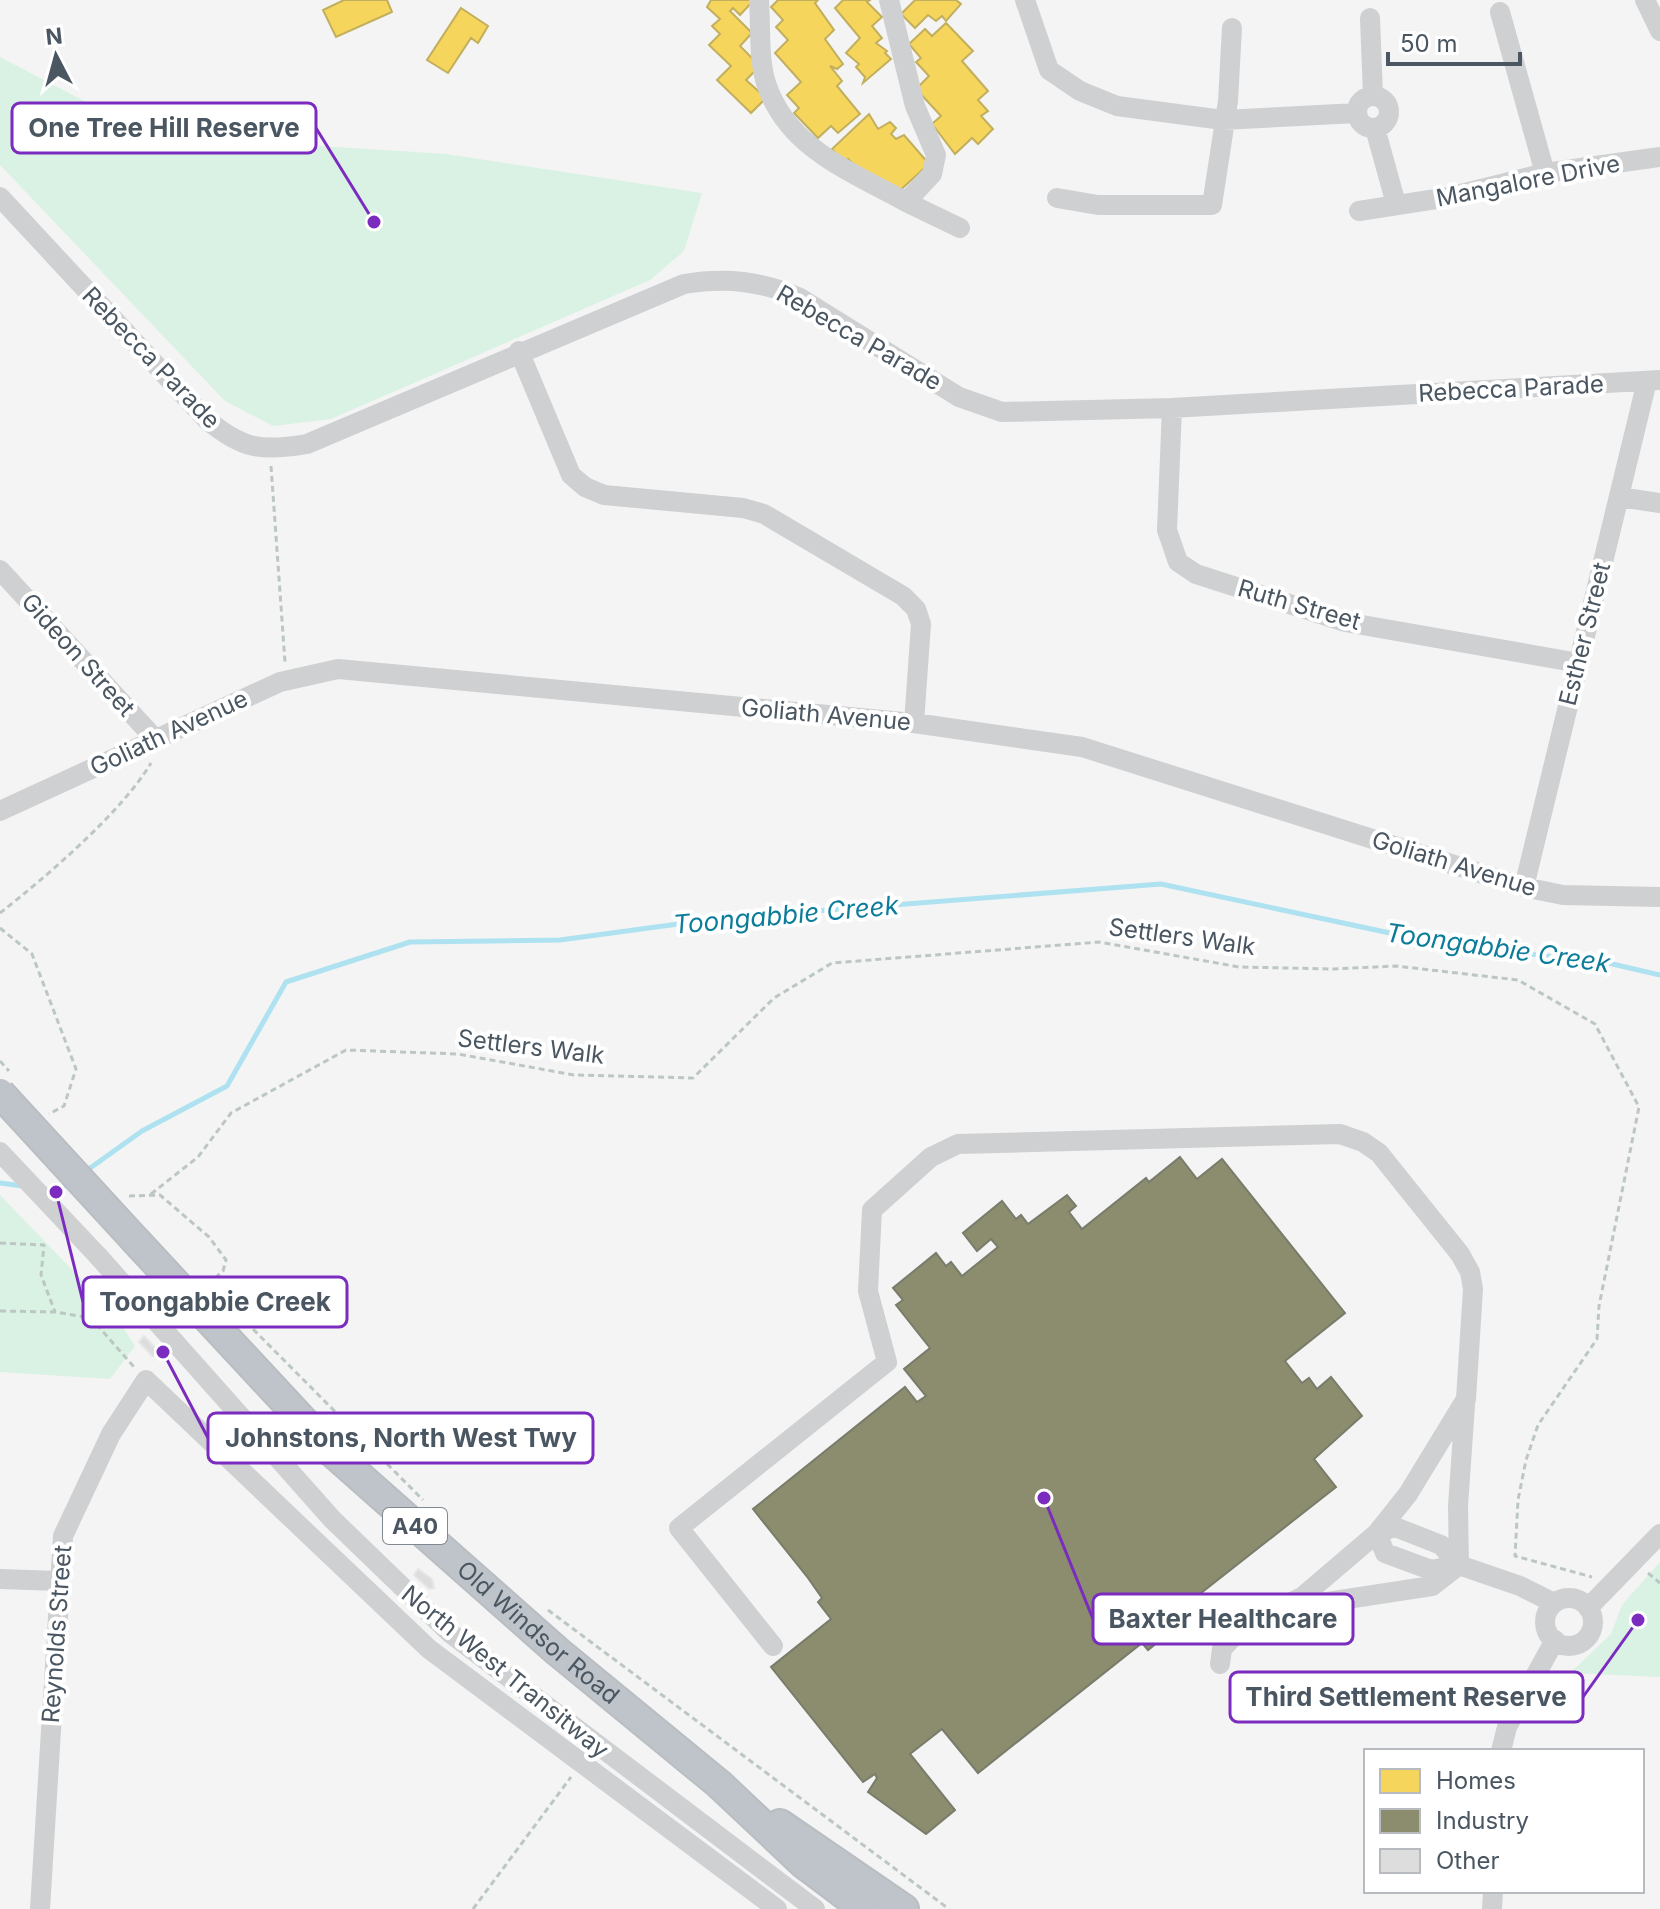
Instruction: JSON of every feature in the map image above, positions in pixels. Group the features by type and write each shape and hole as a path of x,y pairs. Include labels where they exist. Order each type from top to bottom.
{"highway":[{"name":"Old Windsor Road","path":"0,1093 332,1452 557,1651 719,1784 804,1864 864,1909"},
{"name":"Old Windsor Road","path":"719,1784 904,1909"}],"street":[{"path":"759,0 766,82 791,131 817,153 960,228"},
{"path":"889,0 915,106 936,155 932,174 906,202"},
{"path":"1025,0 1049,70 1080,91 1117,106 1223,120 1357,113"},
{"path":"1645,0 1660,31"},
{"path":"1500,12 1545,173"},
{"path":"1370,18 1373,96 1388,108 1386,121 1375,128 1362,124 1357,113 1361,101 1373,96"},
{"path":"1057,198 1098,205 1212,205 1231,80 1232,28"},
{"path":"1375,128 1396,204"},
{"name":"Mangalore Drive","path":"1359,211 1449,197 1545,173 1660,157"},
{"name":"Rebecca Parade","path":"0,197 206,419 231,440 270,450 307,444 519,351 684,284 752,281 800,298 959,397 1002,412 1172,408 1653,380"},
{"path":"519,351 571,475 585,487 604,495 743,508 764,514 903,596 916,609 921,624 914,723"},
{"name":"Esther Street","path":"1524,887 1619,497 1653,380"},
{"name":"Ruth Street","path":"1172,408 1167,530 1178,562 1196,574 1345,622 1579,663"},
{"path":"1619,497 1660,503"},
{"name":"Gideon Street","path":"0,570 156,740"},
{"name":"Goliath Avenue","path":"0,811 286,681 338,669 914,723 1082,747 1524,887 1563,895 1660,897"},
{"path":"773,1646 679,1528 887,1362 868,1291 872,1210 931,1157 958,1144 1318,1132 1340,1134 1363,1142 1379,1153 1460,1254 1470,1272 1473,1289 1458,1506 1459,1565"},
{"name":"North West Transitway","path":"0,1152 99,1257 332,1519 430,1615 521,1690 815,1909"},
{"path":"146,1380 429,1649 777,1909"},
{"name":"Reynolds Street","path":"40,1909 63,1536 111,1434 146,1380"},
{"path":"1220,1664 1222,1649 1232,1638 1273,1610 1302,1597 1377,1533 1408,1494 1466,1399"},
{"path":"1377,1533 1385,1553 1431,1570 1459,1565 1520,1586 1554,1603 1576,1599 1588,1608 1593,1622 1583,1641 1569,1645 1555,1640 1545,1622 1554,1603"},
{"path":"1588,1608 1660,1534"},
{"path":"1273,1610 1432,1586 1459,1565"},
{"path":"0,1579 58,1581"},
{"path":"1502,1749 1507,1727 1555,1640"}],"path":[{"path":"270,450 286,681"},
{"path":"0,913 46,876 138,785 156,754 156,740"},
{"path":"0,928 32,954 76,1069 64,1106"},
{"name":"Settlers Walk","path":"151,1194 198,1157 231,1113 346,1050 458,1054 574,1075 693,1078 774,998 832,963 1099,942 1239,967 1334,969 1396,966 1518,980 1595,1024 1639,1107 1599,1306 1597,1339 1538,1425 1526,1460 1518,1500 1515,1556 1592,1577"},
{"path":"129,1196 160,1195 209,1237 226,1260 223,1271 214,1279 202,1278"},
{"path":"0,1243 44,1245 41,1275 55,1312"},
{"path":"194,1272 213,1290"},
{"path":"0,1311 55,1312 91,1318 146,1380"},
{"path":"235,1312 425,1502"},
{"path":"1647,1573 1660,1583"},
{"path":"542,1606 949,1909"},
{"path":"473,1909 582,1762"}],"green space":[{"path":"0,57 149,135 446,154 702,193 684,251 650,280 331,419 273,426 225,401 0,165"},
{"path":"0,1195 114,1313 135,1346 110,1379 0,1372"},
{"path":"1660,1562 1660,1677 1570,1673 1611,1634 1622,1605"}],"building: Homes":[{"path":"344,0 387,0 392,12 336,37 323,10"},
{"path":"711,0 754,0 740,15 733,8 730,11 752,33 740,46 760,66 746,80 766,98 751,113 717,80 731,66 709,45 720,34 712,26 720,19 707,7"},
{"path":"778,0 818,0 815,3 834,30 825,39 843,64 837,69 830,66 842,81 837,86 860,114 838,133 831,126 818,138 794,113 799,108 787,95 801,82 775,53 788,40 776,27 783,20 771,7"},
{"path":"843,0 870,0 867,2 882,17 872,26 882,38 876,43 887,51 885,53 891,59 863,83 865,77 856,67 859,64 846,53 860,38 835,8"},
{"path":"915,0 956,0 961,4 946,21 942,16 936,21 928,15 915,28 901,14"},
{"path":"461,8 488,26 478,43 471,38 448,73 427,60"},
{"path":"946,23 973,51 962,61 988,91 978,100 988,111 981,116 993,129 978,144 972,138 955,154 932,124 941,116 916,89 929,76 916,62 921,58 909,44 925,29 932,36"},
{"path":"869,114 878,129 890,122 896,128 891,134 896,139 904,135 929,164 896,194 862,173 848,159 844,163 832,149"}],"building: Industry":[{"path":"1180,1157 1197,1179 1222,1159 1345,1313 1285,1361 1302,1383 1309,1378 1317,1389 1331,1377 1362,1416 1314,1459 1336,1487 1182,1608 1189,1617 1148,1650 1142,1643 978,1773 942,1729 910,1754 955,1810 926,1834 868,1792 877,1778 875,1774 863,1782 771,1667 831,1619 818,1602 822,1598 808,1578 753,1509 905,1387 917,1402 926,1396 904,1369 930,1348 896,1305 903,1300 893,1288 936,1253 946,1266 951,1262 962,1276 998,1247 991,1239 977,1251 963,1233 1002,1201 1016,1219 1021,1215 1028,1224 1067,1195 1076,1206 1069,1212 1082,1229 1146,1178 1149,1182"}],"building: Other":[{"path":"144,1336 160,1353 159,1356 152,1356 139,1342"},
{"path":"418,1569 432,1579 434,1588 429,1589 414,1575"}],"waterway":[{"name":"Toongabbie Creek","path":"86,1171 142,1131 227,1086 286,982 410,942 560,940 715,919 1161,884 1446,945 1604,962 1660,975"},
{"name":"Toongabbie Creek","path":"44,1190 56,1192 71,1181"},
{"name":"Toongabbie Creek","path":"0,1183 23,1186"}],"place":[{"name":"One Tree Hill Reserve","path":"374,222"},
{"name":"Toongabbie Creek","path":"56,1192"},
{"name":"Johnstons, North West Twy","path":"163,1352"},
{"name":"Baxter Healthcare","path":"1044,1498"},
{"name":"Third Settlement Reserve","path":"1638,1620"}]}
